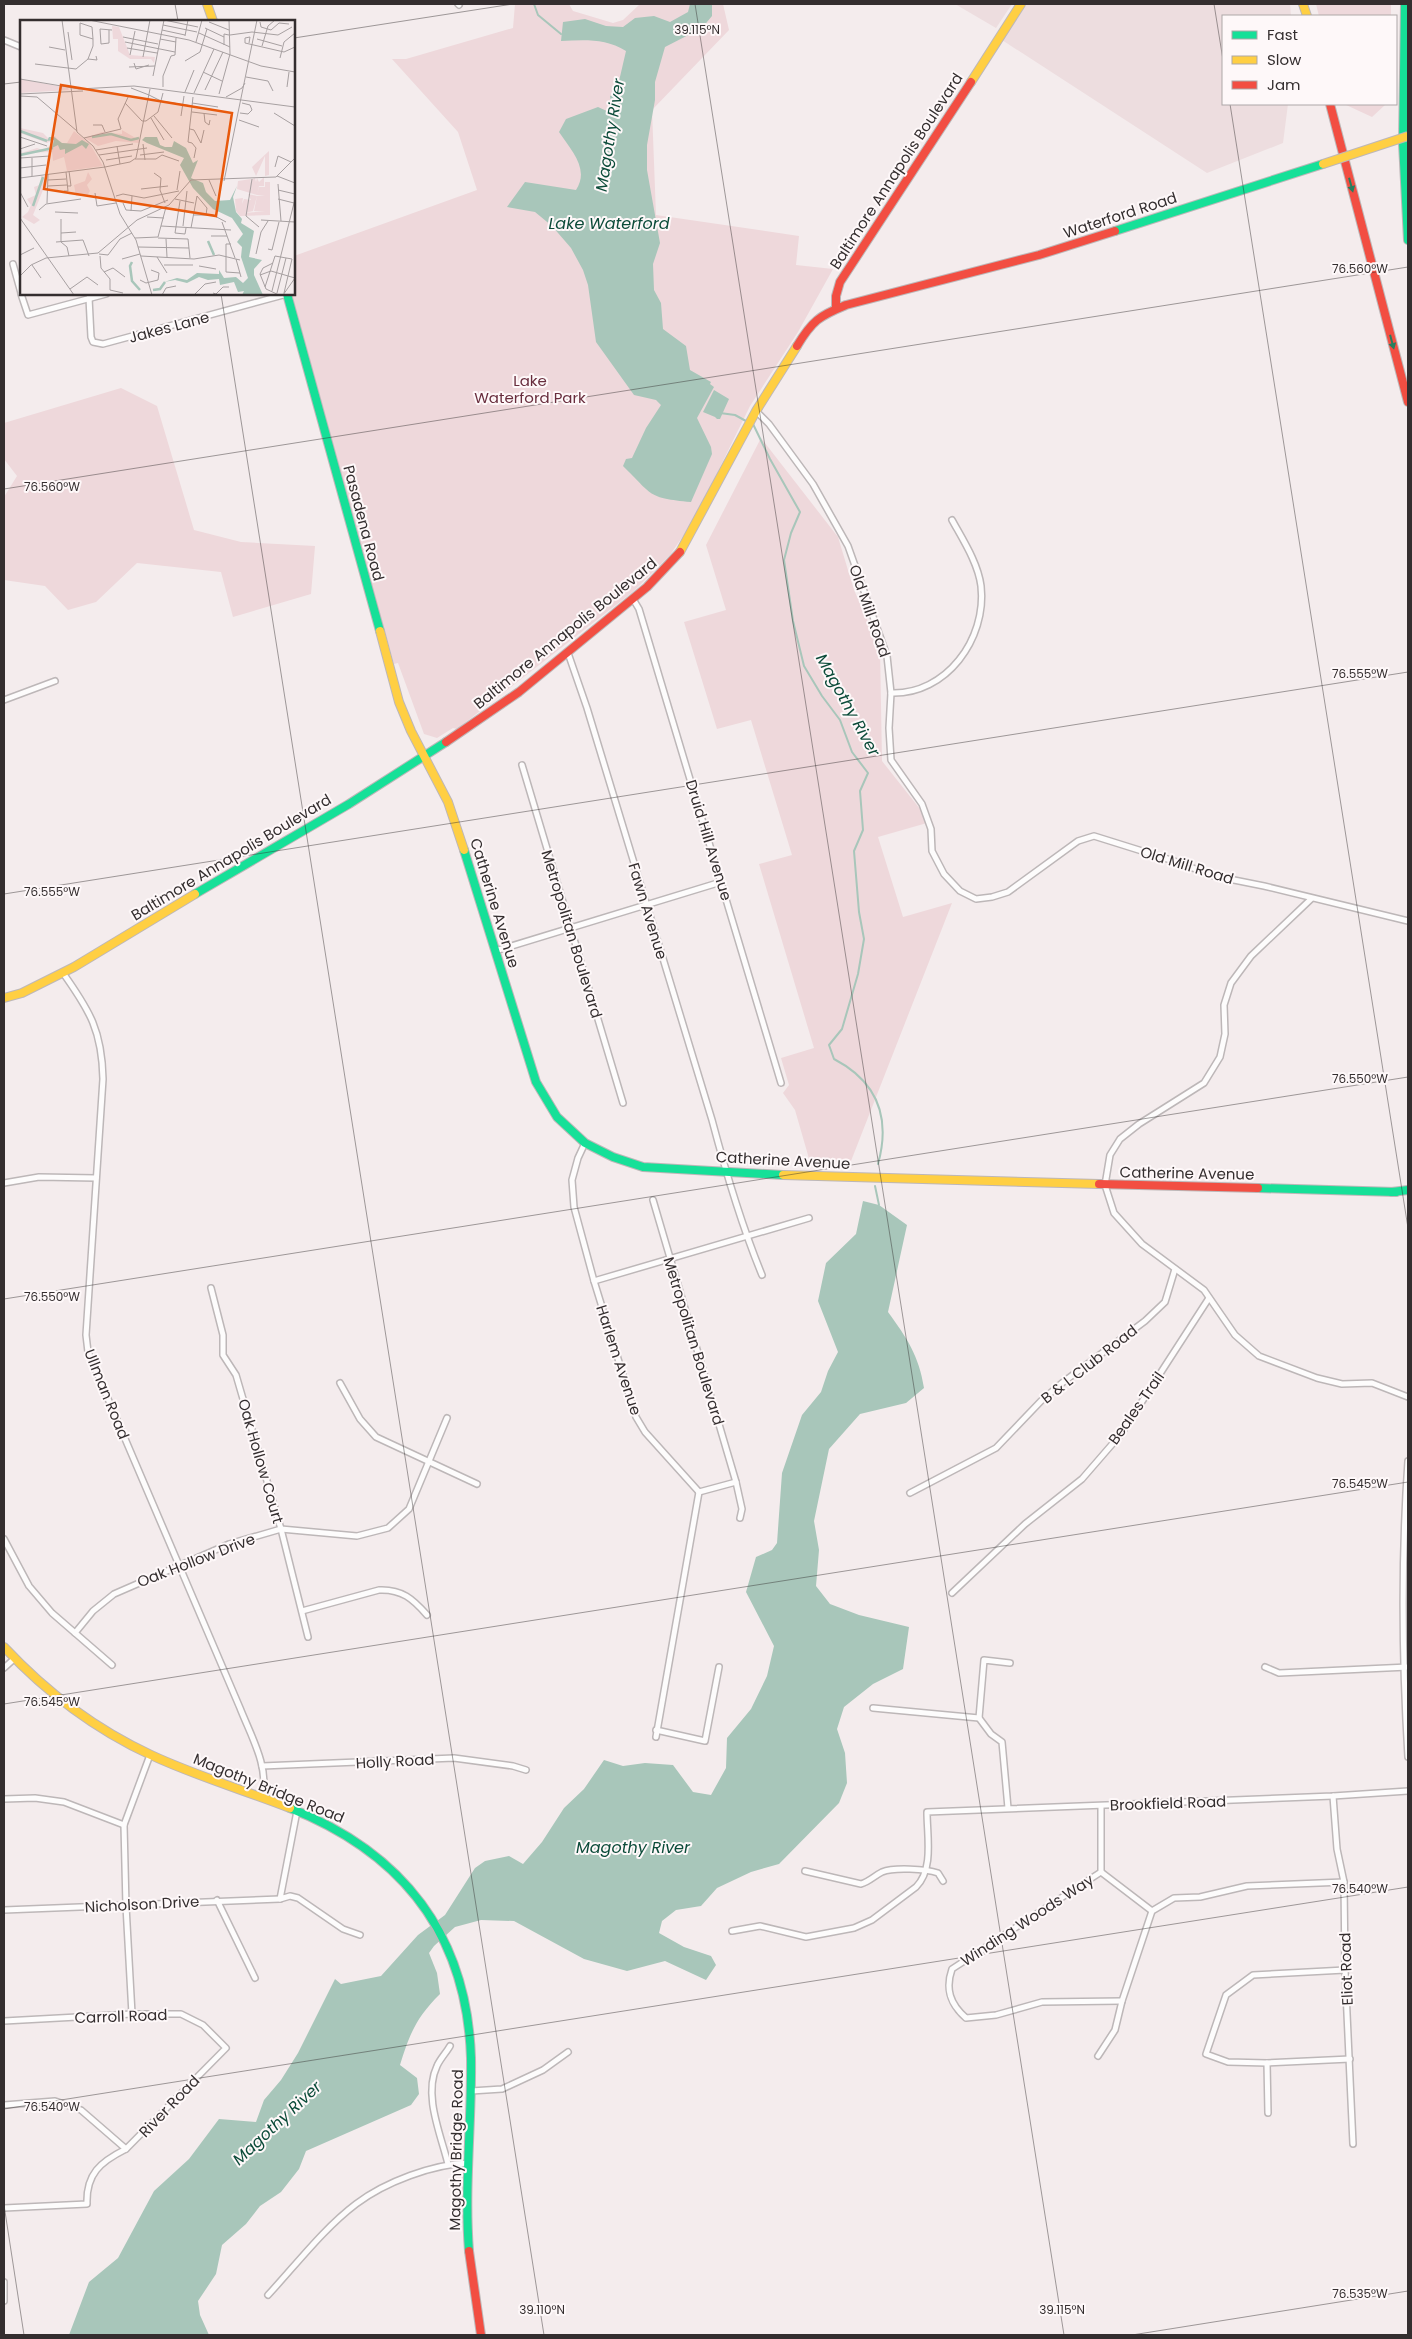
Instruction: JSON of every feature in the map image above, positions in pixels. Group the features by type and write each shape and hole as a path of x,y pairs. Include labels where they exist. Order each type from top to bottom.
{"main road":[{"path":"207,4 212,20"},
{"name":"Baltimore Annapolis Boulevard","path":"4,998 22,993 63,973 348,804 425,756 501,705 568,653 660,576 678,556 756,410 808,328 817,318 836,308 836,296 840,282 1021,4"},
{"path":"1405,4 1403,143 1408,240"},
{"path":"1330,105 1408,402"},
{"name":"Waterford Road","path":"836,308 1039,256 1408,136"},
{"name":"Pasadena Road","path":"287,295 395,690 404,716 425,756"},
{"name":"Catherine Avenue","path":"425,756 447,798 454,817 536,1082 558,1117 585,1143 613,1157 643,1167 787,1175 1105,1186 1408,1192"},
{"name":"Magothy Bridge Road","path":"4,1646 14,1659 50,1693 90,1722 150,1755 297,1811 349,1835 369,1848 418,1897 446,1943 459,1977 469,2018 472,2050 468,2236 481,2335"}],"street":[{"path":"4,40 20,47"},
{"path":"13,264 20,290"},
{"path":"21,295 28,316 102,295"},
{"name":"Jakes Lane","path":"89,298 91,337 93,342 103,344 283,295"},
{"name":"Old Mill Road","path":"756,410 769,424 813,484 848,546 887,656 891,694 889,728 891,760 922,804 931,829 932,851 944,874 960,891 976,899 1008,892 1078,841 1094,836 1174,861 1214,876 1264,886 1310,899 1408,921"},
{"path":"891,694 908,692 940,678 952,668 966,651 978,627 982,599 979,576 952,520"},
{"name":"Druid Hill Avenue","path":"633,599 639,609 781,1082"},
{"name":"Fawn Avenue","path":"568,653 587,708 746,1236 762,1275"},
{"path":"4,700 55,680"},
{"name":"Metropolitan Boulevard","path":"522,765 623,1103"},
{"path":"495,951 721,882"},
{"path":"1310,899 1251,956 1231,983 1224,1005 1225,1034 1220,1057 1204,1083 1139,1124 1120,1140 1110,1154 1105,1186 1114,1213 1142,1244 1204,1290 1235,1335 1259,1356 1316,1378 1342,1384 1372,1383 1408,1397"},
{"name":"Ullman Road","path":"63,973 95,1025 102,1054 103,1079 86,1335 88,1352 240,1708 262,1766 265,1788 262,1799"},
{"name":"Harlem Avenue","path":"585,1143 578,1158 572,1180 574,1207 594,1281 636,1417 646,1432 699,1492"},
{"path":"4,1183 39,1177 96,1178"},
{"name":"Metropolitan Boulevard","path":"653,1200 668,1259 736,1482 742,1509 740,1518"},
{"path":"594,1281 809,1218"},
{"name":"B & L Club Road","path":"910,1493 996,1448 1041,1401 1146,1321 1165,1302 1175,1269"},
{"name":"Oak Hollow Court","path":"212,1288 223,1334 223,1355 236,1375 281,1529 308,1637"},
{"name":"Beales Trail","path":"952,1593 1025,1524 1082,1478 1122,1434 1209,1298"},
{"path":"340,1383 360,1419 376,1437 394,1448 430,1461 477,1484"},
{"name":"Oak Hollow Drive","path":"75,1633 93,1611 114,1594 229,1544 281,1529 357,1536 388,1528 409,1509 447,1418"},
{"path":"1408,1461 1405,1500 1405,1667 1408,1757"},
{"path":"656,1738 699,1492 736,1482"},
{"path":"4,1539 29,1586 52,1613 112,1665"},
{"path":"302,1612 380,1590 389,1590 404,1593 414,1599 427,1614"},
{"path":"4,1668 14,1659"},
{"path":"1008,1808 1002,1742 991,1734 979,1718 984,1660 1010,1662"},
{"path":"656,1730 705,1741 719,1667"},
{"path":"1265,1667 1279,1672 1405,1667"},
{"path":"873,1708 979,1718"},
{"path":"132,2014 124,1825 150,1755"},
{"name":"Holly Road","path":"262,1766 454,1758 513,1766 526,1770"},
{"name":"Brookfield Road","path":"927,1869 927,1812 1334,1796 1408,1791"},
{"name":"Eliot Road","path":"1334,1796 1337,1849 1344,1882 1345,1970 1353,2144"},
{"path":"4,1799 35,1798 64,1802 124,1825"},
{"name":"Winding Woods Way","path":"1101,1806 1101,1872 952,1969 947,1984 950,1999 957,2010 966,2018 996,2015 1042,2002 1122,2001"},
{"path":"280,1899 297,1811"},
{"path":"732,1931 760,1926 806,1937 864,1925 924,1880 927,1869"},
{"path":"805,1871 861,1884 869,1881 880,1872 887,1870 927,1869 938,1873 943,1881"},
{"path":"1101,1872 1152,1911"},
{"path":"1098,2056 1115,2030 1122,2001 1152,1911 1174,1898 1200,1897 1248,1886 1344,1882"},
{"name":"Nicholson Drive","path":"4,1910 126,1906 216,1900 280,1899 290,1896 298,1898 343,1929 360,1935"},
{"path":"216,1900 255,1978"},
{"path":"1345,1970 1253,1976 1226,1996 1206,2054 1228,2062 1268,2063 1350,2059"},
{"name":"Carroll Road","path":"4,2021 132,2014 181,2014 203,2025 226,2048"},
{"path":"448,2164 435,2110 433,2085 436,2067 450,2046"},
{"name":"River Road","path":"4,2208 87,2204 87,2191 94,2171 108,2158 126,2149 226,2048"},
{"path":"471,2091 502,2089 543,2070 568,2052"},
{"path":"1268,2063 1268,2113"},
{"path":"4,2105 55,2102 81,2110 126,2149"},
{"path":"268,2295 340,2219 357,2204 378,2191 415,2175 448,2164 470,2163"},
{"path":"4,2282 4,2301"}],"shaded area":[{"path":"955,4 1012,4 996,28"},
{"path":"1027,4 1290,4 1291,15 1222,15 1222,105 1288,105 1283,143 1207,173 1002,40"}],"green space":[{"name":"Lake Waterford Park","path":"515,4 569,4 573,11 613,23 623,20 640,4 723,4 729,30 652,110 656,215 799,236 796,265 833,269 798,332 750,406 694,520 670,555 634,591 457,729 453,728 437,738 424,734 398,663 394,664 292,295 295,295 295,256 477,190 458,132 392,59 406,59 513,28"},
{"path":"1316,4 1391,4 1391,15 1319,15"},
{"path":"1346,105 1385,105 1372,117"},
{"path":"121,388 157,406 194,530 241,542 315,546 311,594 233,617 221,572 137,563 96,602 68,610 45,586 4,580 4,497 17,476 4,459 4,423"},
{"path":"761,438 838,537 854,590 880,649 882,761 924,814 927,823 878,837 903,917 952,903 851,1161 810,1162 795,1110 783,1093 789,1085 781,1058 814,1048 759,864 792,855 751,720 717,729 684,622 726,610 706,545"}],"water":[{"name":"Lake Waterford","path":"690,4 712,4 712,16 702,28 665,47 655,82 655,100 647,145 647,170 660,243 653,264 654,290 661,303 663,329 686,346 690,370 711,382 710,384 714,387 697,418 711,447 712,454 691,502 666,499 652,493 623,466 626,459 632,458 646,428 661,405 656,400 634,395 596,342 588,285 583,270 571,248 552,226 535,212 507,207 525,182 576,190 580,182 580,167 559,132 566,119 598,107 609,112 612,107 610,96 616,94 626,51 602,42 586,40 561,41 563,22 585,19 606,26 623,27 635,18 654,16 670,22 688,12"},
{"path":"714,390 729,399 720,419 703,412"},
{"name":"Magothy River","path":"863,1201 879,1205 907,1225 888,1312 911,1348 919,1366 924,1388 906,1403 860,1414 829,1449 814,1521 819,1550 816,1586 830,1604 859,1615 909,1627 903,1669 873,1684 844,1707 837,1729 845,1753 847,1783 839,1803 779,1864 751,1872 717,1888 701,1906 676,1910 662,1921 659,1933 684,1947 711,1956 716,1965 706,1980 665,1961 627,1971 584,1959 514,1921 481,1920 455,1927 429,1953 437,1973 440,1994 419,2019 407,2044 400,2065 417,2078 419,2094 411,2105 306,2151 299,2169 281,2192 260,2206 246,2224 222,2245 216,2274 198,2301 200,2315 209,2335 69,2335 89,2282 118,2258 154,2191 189,2159 219,2119 256,2122 264,2100 281,2080 298,2053 335,1979 341,1984 381,1976 418,1935 445,1915 475,1868 485,1861 509,1856 523,1864 542,1842 564,1808 584,1789 604,1760 623,1766 645,1763 673,1765 693,1792 711,1795 726,1768 727,1738 751,1709 767,1676 774,1646 746,1592 756,1557 772,1550 777,1543 782,1473 802,1415 821,1392 828,1371 838,1352 818,1301 826,1263 856,1234"}],"waterway":[{"path":"534,4 538,15 561,34"},
{"name":"Magothy River","path":"720,413 735,415 746,421"},
{"name":"Magothy River","path":"753,424 800,512 791,533 784,560 793,621 804,666 822,696 840,720 852,752 868,773 860,791 863,830 854,851 859,912 864,939 858,974 842,1029 829,1045 834,1059 861,1078 871,1090 877,1102 883,1131 878,1164"},
{"name":"Magothy River","path":"875,1186 879,1205"}],"traffic: fast":[{"path":"1405,4 1403,143 1408,240"},
{"path":"1115,231 1323,164"},
{"path":"287,295 380,631"},
{"path":"195,894 349,804 446,742"},
{"path":"464,850 536,1082 557,1117 585,1143 613,1157 643,1167 783,1175"},
{"path":"1258,1188 1396,1192"},
{"path":"1392,1192 1408,1190"},
{"path":"290,1808 330,1827 365,1849 396,1874 421,1904 442,1937 457,1973 467,2014 471,2058 467,2203 469,2251"}],"traffic: slow":[{"path":"207,4 213,20"},
{"path":"971,82 1021,4"},
{"path":"1303,4 1307,15"},
{"path":"1323,164 1408,136"},
{"path":"680,552 756,411 797,346"},
{"path":"380,631 399,702 411,731 448,802 464,850"},
{"path":"4,998 22,993 74,967 195,894"},
{"path":"783,1175 1099,1184"},
{"path":"4,1647 54,1694 91,1721 130,1745 168,1763 290,1808"}],"traffic: jam":[{"path":"836,308 836,296 840,282 971,82"},
{"path":"1330,105 1408,402"},
{"path":"797,346 817,320 846,305 1039,255 1115,231"},
{"path":"446,742 519,692 647,587 680,552"},
{"path":"1099,1184 1258,1188"},
{"path":"469,2251 481,2335"}]}
